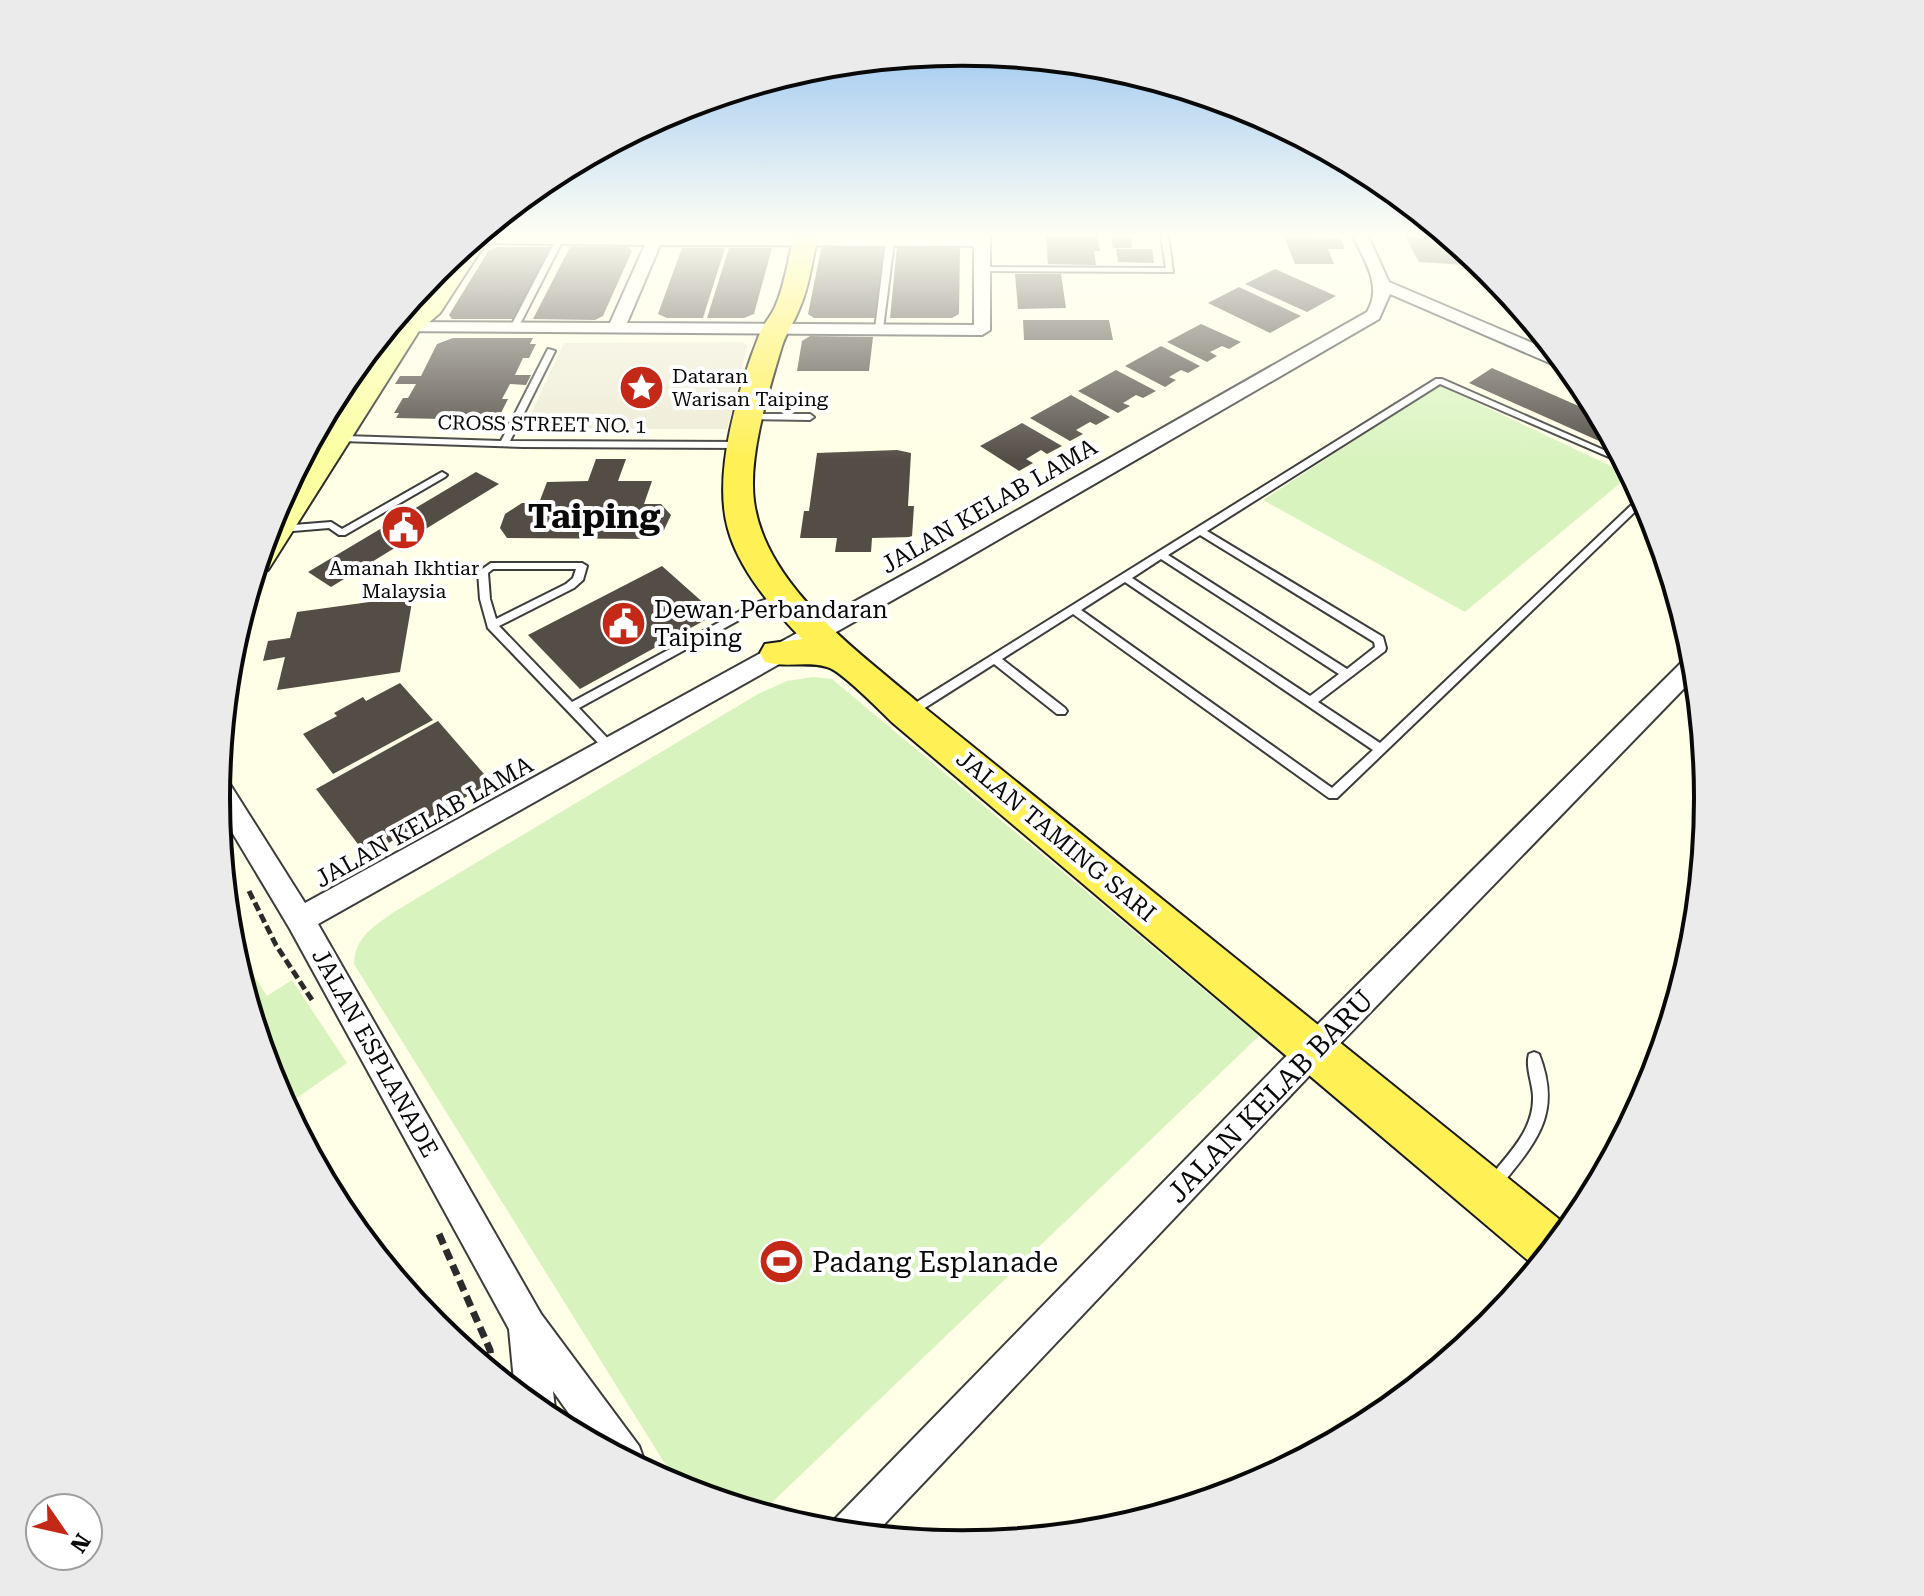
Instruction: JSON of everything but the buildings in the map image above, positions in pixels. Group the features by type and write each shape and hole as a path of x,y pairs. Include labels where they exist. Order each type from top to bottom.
{"main road":[{"path":"405,324 428,310"},
{"name":"JALAN TAMING SARI","path":"787,310 774,330 748,431 737,498 742,528 753,554 809,622 907,714 1545,1241"},
{"path":"285,522 326,438 388,343"},
{"path":"809,622 808,651 778,653 790,631 809,622"}],"street":[{"path":"616,329 624,310"},
{"path":"402,327 982,330 982,310"},
{"name":"JALAN KELAB LAMA","path":"809,622 925,565 1377,310"},
{"path":"1442,310 1545,354"},
{"name":"JALAN KELAB LAMA","path":"300,920 778,653"},
{"name":"JALAN KELAB BARU","path":"859,1523 1314,1049 1684,676"},
{"name":"JALAN ESPLANADE","path":"230,807 300,920 527,1325 610,1440"},
{"name":"JALAN ESPLANADE","path":"527,1325 534,1392"}],"lane":[{"path":"514,328 523,310"},
{"path":"879,329 881,310"},
{"path":"505,442 551,351"},
{"path":"907,714 1439,381 1609,455"},
{"name":"CROSS STREET NO. 1","path":"326,438 505,442 748,431 810,417"},
{"path":"282,529 331,525 342,533 442,475"},
{"path":"1073,609 1333,795 1634,508"},
{"path":"1199,530 1379,640 1381,648 1310,702"},
{"path":"1160,554 1347,674"},
{"path":"492,625 570,586 578,580 582,566 487,568 483,572 485,599 492,625 610,748"},
{"path":"1124,577 1381,750"},
{"path":"572,707 757,606 809,622"},
{"path":"995,659 1061,711"},
{"path":"1487,1193 1538,1124 1543,1105 1534,1059"}],"path":[{"path":"244,881 276,945 317,1009"},
{"path":"433,1222 460,1276 491,1358"}],"green space":[{"path":"1439,385 1616,468 1622,481 1465,612 1263,500"},
{"name":"Padang Esplanade","path":"813,677 832,679 1259,1036 770,1504 667,1468 354,964 362,940 372,928 394,912 758,694 787,681"},
{"path":"251,972 267,996 292,980 347,1063 295,1099 269,1033"}],"shaded area":[{"name":"Dataran Warisan Taiping","path":"743,342 747,346 727,429 524,429 564,343"}],"place":[{"name":"Dataran Warisan Taiping","path":"641,388"},
{"name":"Amanah Ikhtiar Malaysia","path":"404,528"},
{"name":"Dewan Perbandaran Taiping","path":"623,624"},
{"name":"Padang Esplanade","path":"781,1262"}],"district":[{"name":"Taiping","path":"594,516"}]}
